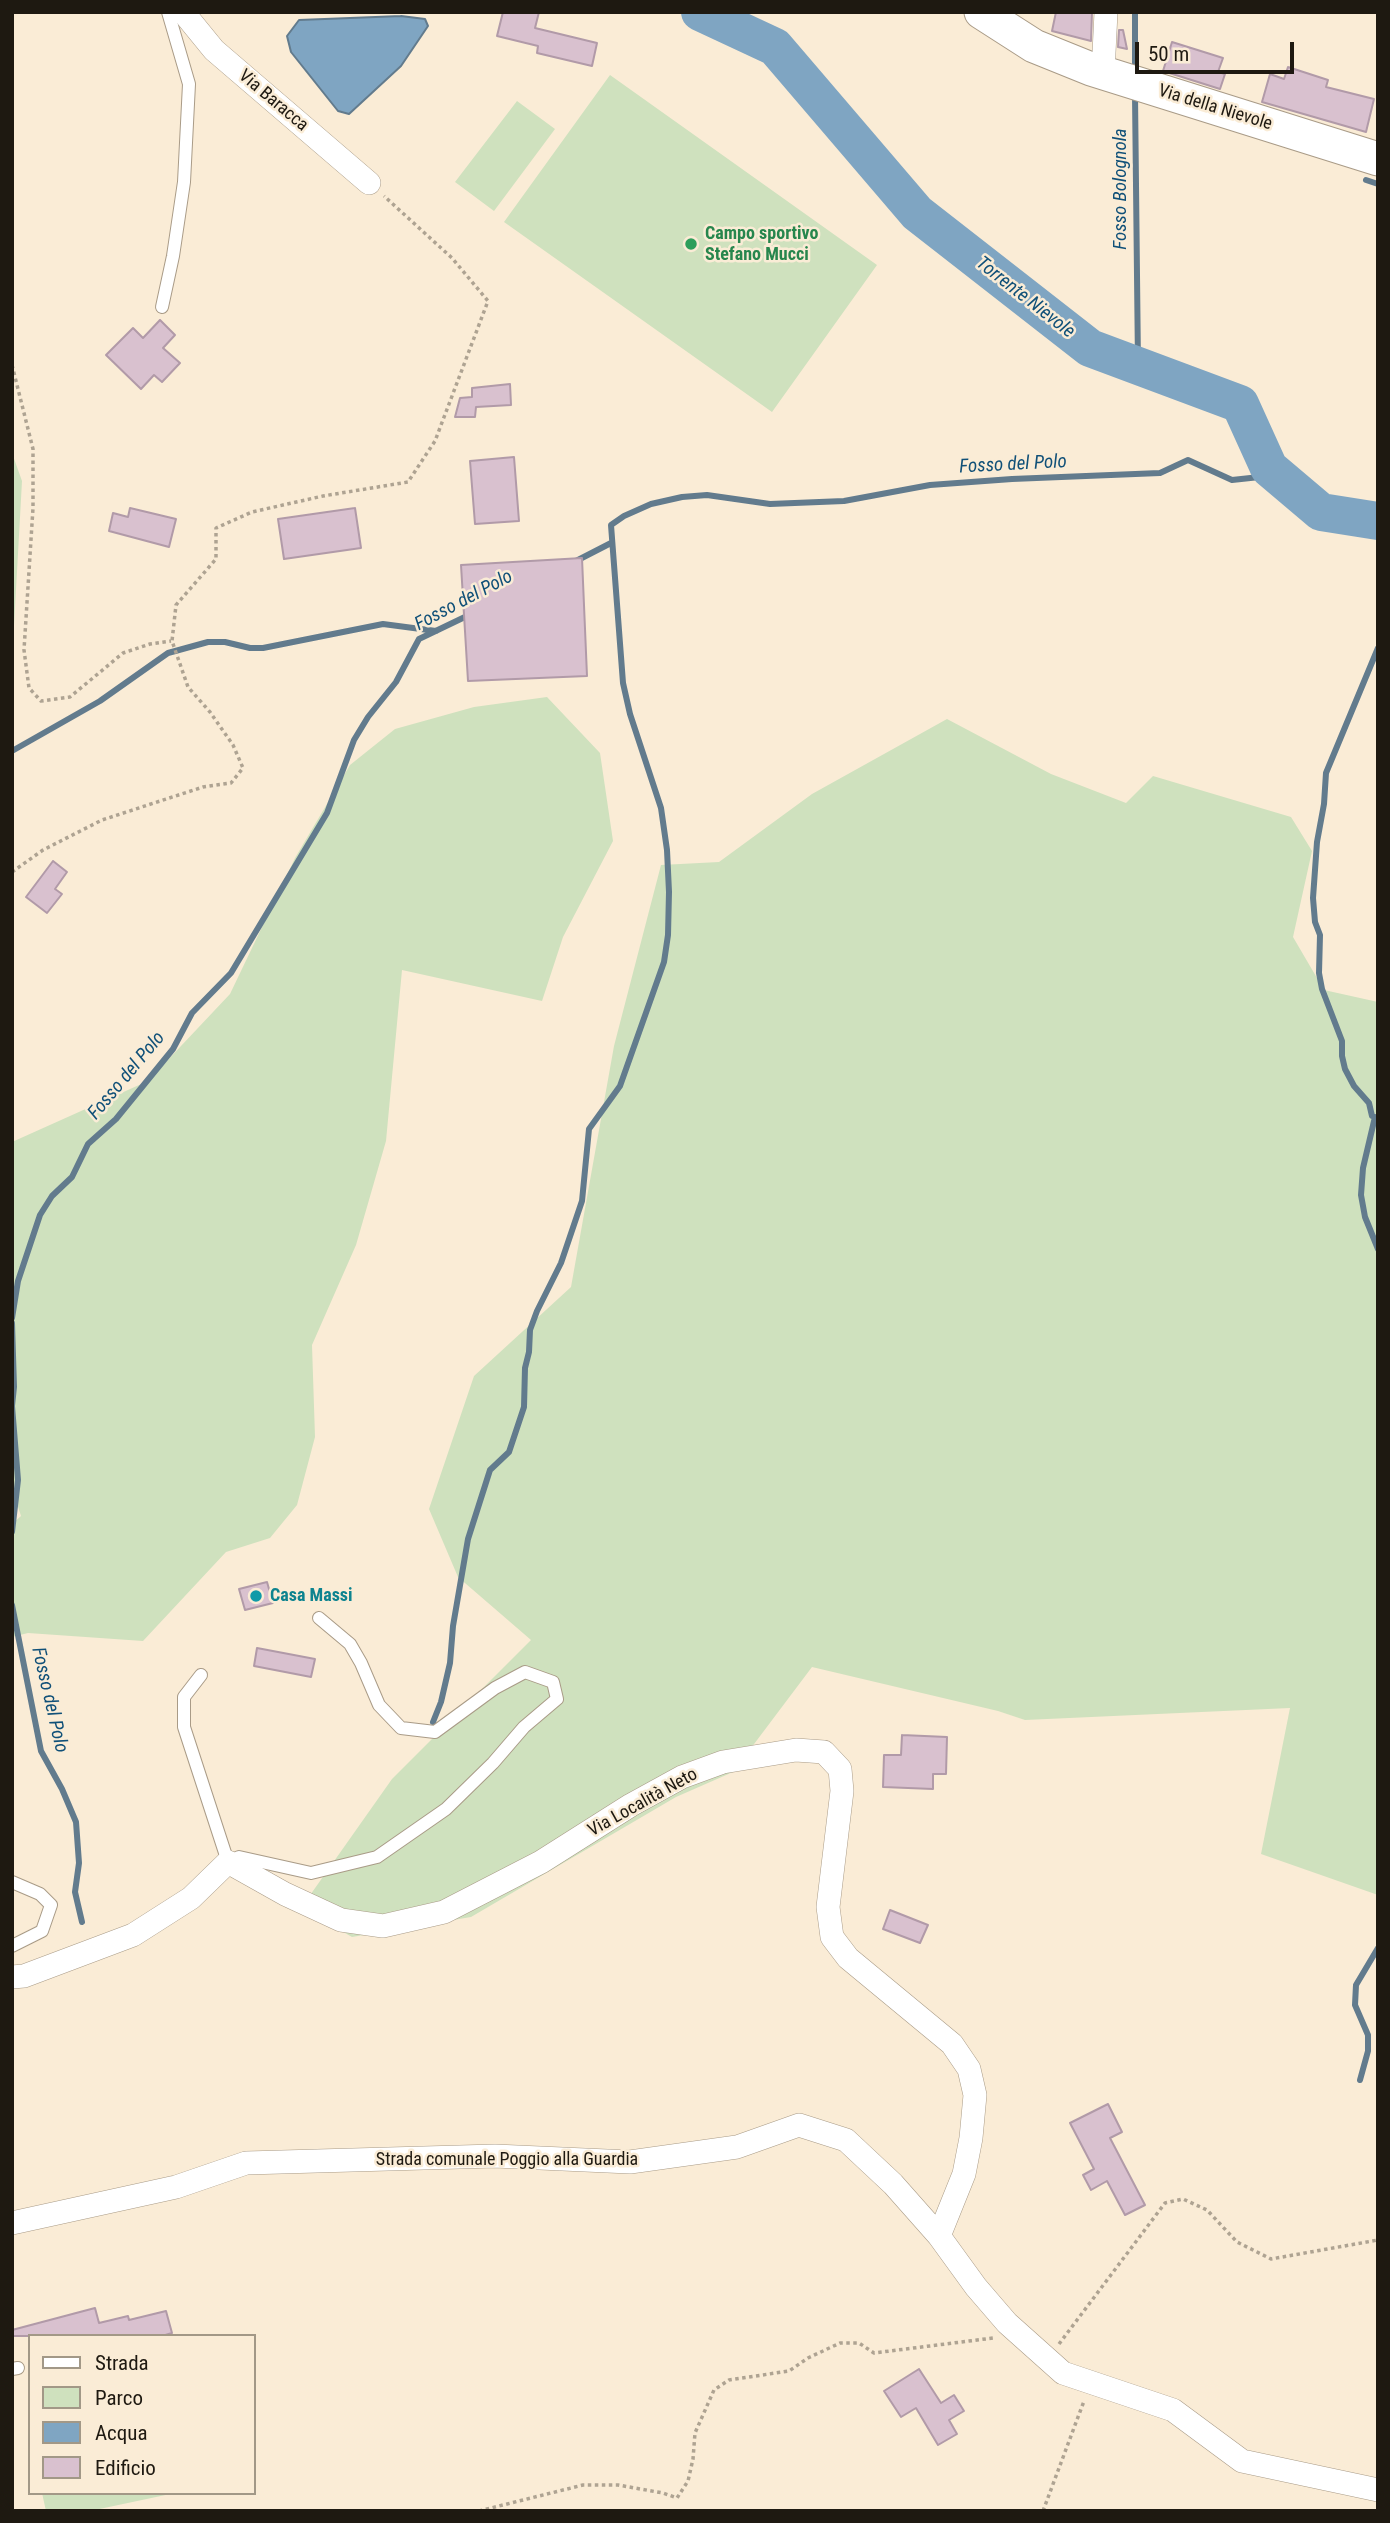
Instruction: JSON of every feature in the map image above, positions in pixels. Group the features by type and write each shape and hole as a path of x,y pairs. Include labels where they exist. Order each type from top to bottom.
{"street":[{"name":"Via Baracca","path":"183,12 214,50 369,183"},
{"name":"Via della Nievole","path":"981,12 1034,46 1111,76 1378,159"},
{"path":"1106,12 1111,76"},
{"name":"Via Località Neto","path":"228,1862 285,1894 341,1920 383,1926 444,1912 541,1862 631,1805 682,1777 723,1762 796,1750 824,1752 840,1769 842,1791 828,1907 832,1937 848,1958 953,2043 969,2068 975,2095 971,2138 964,2174 939,2236"},
{"path":"12,1977 24,1976 133,1935 191,1898 228,1862"},
{"name":"Strada comunale Poggio alla Guardia","path":"12,2223 176,2187 246,2163 495,2156 630,2162 737,2147 799,2125 846,2140 893,2185 939,2236 976,2287 1020,2334 1063,2373 1173,2410 1242,2461 1378,2490"}],"lane":[{"path":"162,307 184,182 189,84 168,12"},
{"path":"201,1675 184,1697 184,1727 228,1862 239,1857 311,1873 377,1857 446,1809 493,1763 524,1727 557,1699 553,1682 526,1672 495,1688 435,1732 401,1728 379,1705 350,1644 319,1618"},
{"path":"12,1882 40,1894 51,1905 42,1931 12,1946"}],"path":[{"path":"12,46 12,68"},
{"path":"12,872 43,850 102,820 203,787 231,783 243,768 233,745 188,687 172,641 176,606 216,559 216,528 252,512 323,496 408,482 435,441 488,301 452,258 369,183"},
{"path":"12,365 33,449 33,508 24,650 29,688 41,701 70,697 123,653 150,644 172,641"},
{"path":"1048,2359 1165,2203 1183,2199 1207,2210 1237,2242 1271,2259 1378,2240"},
{"path":"479,2511 583,2485 618,2485 677,2498 688,2481 695,2433 714,2390 729,2380 789,2371 840,2343 859,2343 874,2353 1020,2334"},
{"path":"1043,2511 1091,2382"}],"green space":[{"name":"Campo sportivo Stefano Mucci","path":"610,75 877,265 772,412 504,222"},
{"path":"517,101 555,129 494,211 455,182"},
{"path":"12,453 22,481 12,662"},
{"path":"547,697 600,753 613,841 563,937 542,1001 402,970 386,1141 356,1245 312,1345 315,1437 297,1505 270,1538 226,1552 143,1641 28,1633 12,1637 12,1524 21,1516 12,1488 12,1142 148,1081 230,994 295,858 350,765 395,729 474,707"},
{"path":"947,719 1051,774 1126,803 1153,776 1291,817 1312,851 1293,937 1324,990 1378,1002 1378,1895 1261,1854 1290,1708 1025,1720 998,1711 812,1667 733,1772 676,1797 471,1917 352,1937 301,1908 392,1779 531,1640 458,1577 429,1509 474,1376 571,1287 614,1046 661,865 719,862 812,794"},
{"path":"42,2495 166,2495 90,2511 46,2511"}],"water":[{"path":"401,16 425,19 428,26 401,66 349,114 338,111 291,52 287,36 299,20"}],"building":[{"path":"503,12 539,12 535,28 597,43 592,66 537,53 538,46 497,36"},
{"path":"1056,12 1092,12 1091,41 1052,31"},
{"path":"1119,30 1123,30 1127,49 1118,47"},
{"path":"1172,42 1223,58 1218,72 1225,74 1220,89 1163,71"},
{"path":"1288,67 1328,80 1326,87 1374,99 1366,132 1262,102 1270,74 1284,79"},
{"path":"160,320 175,335 163,348 180,363 162,382 154,375 141,389 106,355 133,328 143,338"},
{"path":"510,384 511,405 476,407 475,417 455,417 460,398 472,397 472,388"},
{"path":"514,457 519,521 475,524 470,461"},
{"path":"130,508 176,519 169,547 109,531 113,513 128,517"},
{"path":"355,508 361,548 284,559 278,519"},
{"path":"582,558 587,676 468,681 461,565"},
{"path":"53,861 67,872 55,889 62,894 47,913 26,897"},
{"name":"Casa Massi","path":"267,1582 273,1603 245,1610 239,1589"},
{"path":"257,1648 315,1659 311,1677 254,1666"},
{"path":"902,1735 947,1737 946,1774 933,1774 933,1789 883,1787 884,1755 901,1755"},
{"path":"890,1910 928,1925 920,1943 883,1929"},
{"path":"1108,2104 1122,2132 1110,2138 1145,2205 1125,2215 1107,2181 1091,2190 1083,2175 1094,2169 1070,2123"},
{"path":"95,2308 99,2323 128,2316 129,2320 166,2311 172,2333 13,2336 12,2330"},
{"path":"919,2369 941,2403 954,2395 964,2411 949,2420 957,2434 938,2445 916,2408 901,2417 884,2391"}],"waterway":[{"name":"Torrente Nievole","path":"700,12 775,47 917,213 1090,348 1240,404 1269,468 1321,512 1378,521"},
{"name":"Fosso Bolognola","path":"1135,12 1135,73"},
{"name":"Fosso Bolognola","path":"1135,95 1138,365"},
{"path":"1366,180 1378,184"},
{"path":"433,1722 441,1702 450,1663 453,1626 468,1539 490,1470 509,1452 524,1407 530,1330 561,1263 582,1201 589,1129 620,1086 664,962 668,935 667,850 661,808 630,714 623,683 611,525 651,504 707,495 770,504 844,501 930,485 1160,473 1188,460 1232,480 1278,475"},
{"name":"Fosso del Polo","path":"576,561 611,543"},
{"name":"Fosso del Polo","path":"12,1318 18,1281 40,1215 52,1196 72,1177 88,1144 116,1119 173,1049 192,1013 231,973 327,813 354,740 368,717 396,682 419,639 469,615"},
{"path":"12,751 100,701 168,653 208,642 263,648 383,624 436,631"},
{"path":"1378,648 1326,773 1313,898 1315,922 1320,935 1319,973 1322,989 1342,1041 1345,1069 1354,1086 1369,1103 1372,1116 1375,1117 1363,1168 1361,1195 1365,1217 1378,1249"},
{"name":"Fosso del Polo","path":"12,1323 12,1406 18,1480 12,1532"},
{"name":"Fosso del Polo","path":"12,1605 41,1751 76,1822 79,1863 75,1892 82,1922"},
{"path":"1360,2080 1368,2051 1368,2035 1355,2005 1356,1985 1378,1948"}],"place":[{"name":"Campo sportivo Stefano Mucci","path":"691,244"},
{"name":"Casa Massi","path":"256,1596"}]}
